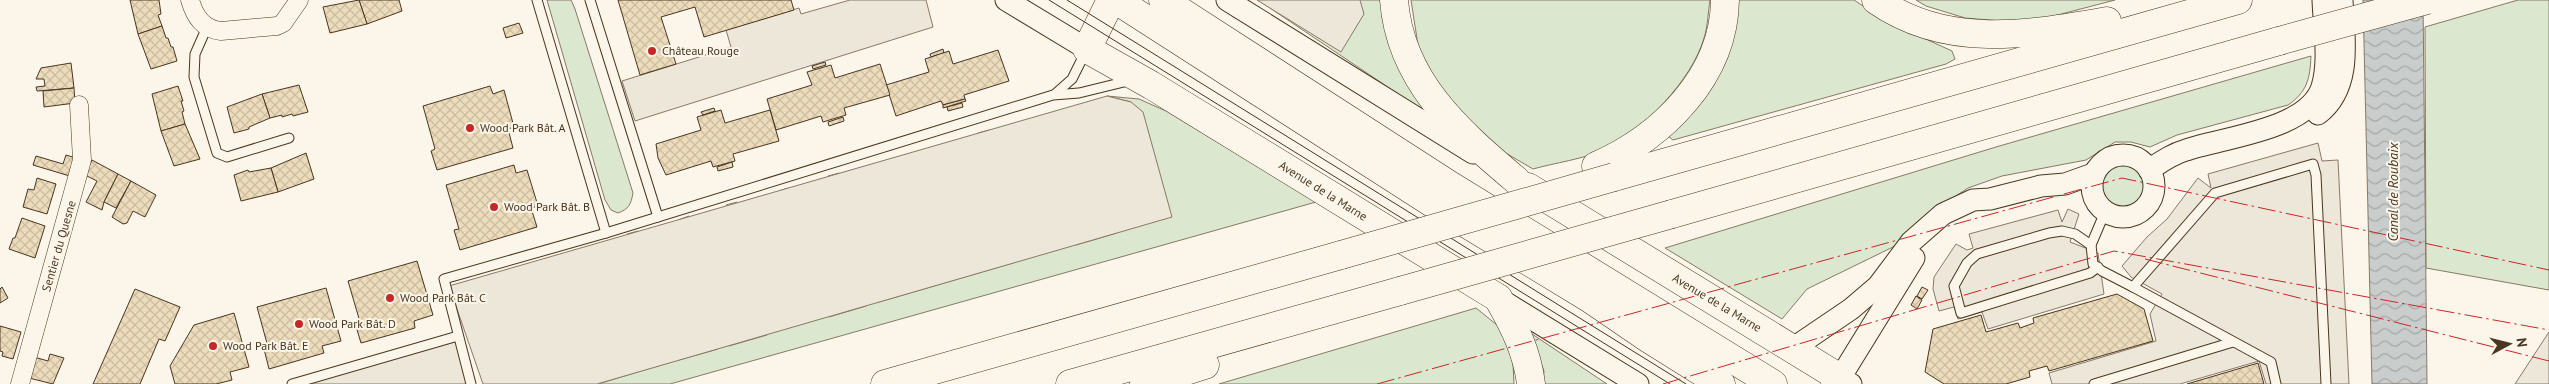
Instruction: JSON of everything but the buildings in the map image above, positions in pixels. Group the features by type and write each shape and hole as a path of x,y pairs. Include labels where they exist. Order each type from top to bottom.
{"main road":[{"path":"1087,49 1111,0"},
{"path":"1116,0 1429,201 1589,298 1649,339 1721,384"},
{"path":"1163,0 1448,184 1773,384"},
{"path":"1394,0 1396,19 1403,44 1414,71 1429,96 1445,116 1474,144 1516,180"},
{"path":"1605,171 1626,151 1661,125 1696,86 1719,39 1725,0"},
{"path":"1876,0 1903,16 1946,31 2003,35 2073,27 2207,0"},
{"path":"885,384 1466,219 1605,171 2238,0"},
{"path":"1070,384 2427,0"},
{"name":"Avenue de la Marne","path":"1087,49 1151,85 1498,298"},
{"name":"Avenue de la Marne","path":"1516,180 1792,349 1842,382"},
{"path":"1498,298 1521,340 1531,384"},
{"path":"1144,384 1254,349 1353,304"}],"street":[{"path":"190,0 196,17 207,27 222,31 277,26 283,22 299,0"},
{"name":"Avenue de la Marne","path":"1006,0 1087,49"},
{"name":"Avenue de la Marne","path":"1227,0 1516,180"},
{"path":"2278,124 2306,110 2316,100 2321,89 2326,63 2323,0"},
{"path":"2149,170 2183,150 2278,124 2300,122 2316,116 2327,106 2334,95 2344,63 2342,0"},
{"name":"Sentier du Quesne","path":"20,384 82,160 79,106"},
{"path":"2065,184 2114,216 2127,218 2146,208 2154,190 2149,170 2133,157 2120,155 2107,159 2094,174 2091,187 2099,205"},
{"path":"1792,349 1851,309 1878,286 1911,242 1937,218 1965,203 1990,199 2041,186 2065,184 2094,174"},
{"path":"1842,382 1921,248 1939,230 1990,199"},
{"name":"Avenue de la Marne","path":"1498,298 1638,384"}],"lane":[{"path":"537,0 606,233"},
{"path":"590,0 658,217"},
{"path":"207,27 195,54 194,77 217,153 227,157 289,138"},
{"path":"1053,95 1072,79 1087,49"},
{"path":"471,384 444,278 606,233 1053,95 1079,93 1123,81 1151,85"},
{"path":"2133,287 2215,193 2313,164 2316,175 2326,384"},
{"path":"2099,205 2091,245 2094,264 2098,268 2271,362 2276,384"},
{"path":"2091,245 2075,234 2062,231 1977,254 1960,274 1954,292 1961,313 2090,273 2098,268"},
{"path":"292,384 458,336"},
{"path":"2094,384 2233,342"}],"green space":[{"path":"547,0 571,0 575,9 633,193 629,206 618,213 611,210 605,200"},
{"path":"1258,0 1387,0 1428,114"},
{"path":"1411,0 1710,0 1705,33 1698,54 1689,71 1664,103 1634,130 1603,150 1533,169 1492,145 1432,82 1418,45"},
{"path":"1733,0 1854,0 1884,20 1952,51 1955,59 1946,64 1673,140 1668,136"},
{"path":"1916,0 2115,0 2027,23 1965,18 1926,6"},
{"path":"2518,0 2549,0 2549,290 2426,268 2425,27"},
{"path":"2311,56 2310,72 2306,84 2299,95 2288,105 2177,135 2150,147 2131,142 2115,142 2086,160 2002,176 1968,188 1936,209 1893,247 1807,289 1782,319 1665,248 1996,147"},
{"path":"1107,96 1139,99 1166,111 1316,202 670,384 598,384 667,363 627,234 638,231 679,360 718,349 678,220 689,216 729,346 767,335 726,205 737,202 778,331 779,191 788,188 829,317 866,306 828,176 839,173 879,302 1016,262 978,133 989,130 1076,245 1117,233 1131,102"},
{"path":"2127,164 2139,170 2144,177 2144,195 2139,202 2132,207 2119,208 2111,205 2104,198 2101,182 2104,174 2111,167"},
{"path":"1476,308 1502,329 1513,363 1514,384 1219,384"},
{"path":"1529,332 1607,384 1543,384 1544,371"}],"shaded area":[{"path":"850,0 926,0 933,27 635,121 622,81 731,47 726,30 799,8 801,14"},
{"path":"1257,0 1360,0 1364,14 1341,52"},
{"path":"1107,96 1131,102 1143,112 1172,217 597,384 483,384 449,286"},
{"path":"2318,143 2322,161 2338,160 2349,384 2266,384 2259,361 2180,384 2052,384 2049,373 2156,341 2150,314 2162,294 2131,277 2122,266 2147,237 2167,219 2198,178 2211,188 2208,174"},
{"path":"2068,209 2079,214 2070,242 2098,253 2104,294 1988,329 1982,312 1958,319 1954,307 1939,311 1933,289 1934,277 1956,244 1967,250 1973,248 1969,234 2058,210 2062,222"},
{"path":"2549,332 2549,384 2515,384"},
{"path":"458,336 471,384 292,384"}],"water":[{"name":"Canal de Roubaix","path":"2363,0 2423,0 2427,384 2372,384"}],"tram line":[{"path":"1049,0 1670,384"},
{"path":"1067,0 1686,384"}],"power":[{"path":"1377,384 2122,178 2549,270"},
{"path":"1663,384 2114,251 2549,330"},
{"path":"2145,259 2549,361"}],"place":[{"name":"Château Rouge","path":"652,51"},
{"name":"Wood Park Bât. A","path":"470,128"},
{"name":"Wood Park Bât. B","path":"494,207"},
{"name":"Wood Park Bât. C","path":"390,298"},
{"name":"Wood Park Bât. D","path":"299,324"},
{"name":"Wood Park Bât. E","path":"213,346"}]}
